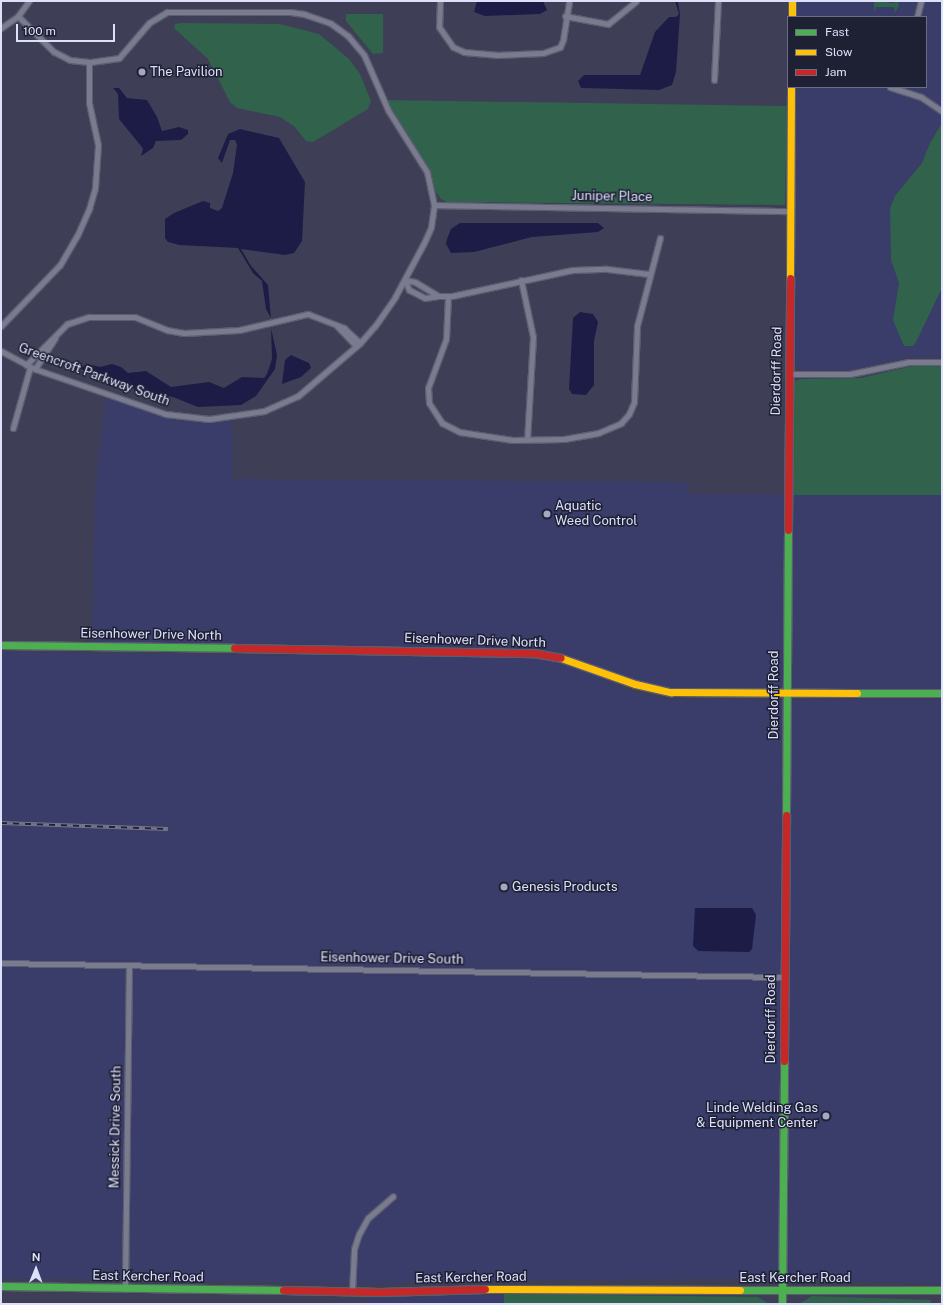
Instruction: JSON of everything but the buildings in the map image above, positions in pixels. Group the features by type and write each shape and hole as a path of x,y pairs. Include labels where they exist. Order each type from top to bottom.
{"street":[{"path":"1,28 18,16 29,1"},
{"path":"440,1 439,27 445,39 453,47 477,54 553,52 560,48 563,40 565,16 569,1"},
{"path":"565,16 608,24 636,1"},
{"path":"714,80 718,1"},
{"path":"792,1 792,16"},
{"path":"917,16 920,1"},
{"name":"Greencroft Parkway South","path":"1,351 30,367 166,414 196,419 222,419 252,415 288,402 318,380 358,344 384,314 405,280 428,235 434,205 427,172 383,100 364,55 348,36 317,18 290,12 167,12 149,23 119,58 89,62 70,60 54,52 18,16"},
{"path":"1,326 60,264 77,236 89,209 95,188 98,145 89,103 89,62"},
{"name":"Dierdorff Road","path":"782,1304 783,977 791,88"},
{"path":"909,89 942,111"},
{"name":"Juniper Place","path":"434,205 790,211"},
{"path":"448,297 446,338 428,388 429,403 434,414 447,427 460,432 492,438 527,440 564,439 598,433 615,427 626,419 635,397 636,334 649,274 660,238"},
{"path":"405,280 409,290 425,298 438,296 448,297 521,280 588,269 620,270 649,274"},
{"path":"405,280 415,282 438,296"},
{"path":"521,280 533,337 527,440"},
{"path":"13,428 30,367 61,330 76,319 97,316 135,317 167,330 184,333 226,331 308,314 336,325 358,344"},
{"path":"30,367 61,330"},
{"path":"789,374 850,374 909,362 942,362"},
{"name":"Eisenhower Drive North","path":"1,645 534,653 571,660 652,690 671,692 942,693"},
{"name":"Eisenhower Drive South","path":"1,963 783,977"},
{"name":"Messick Drive South","path":"125,1289 129,966"},
{"path":"352,1292 353,1254 358,1234 368,1218 393,1196"},
{"name":"East Kercher Road","path":"1,1286 352,1292 782,1289 942,1290"}],"shaded area":[{"path":"477,1 543,1 547,10 540,14 485,16 474,12"},
{"path":"675,1 678,2 680,14 676,72 672,85 659,90 581,88 578,81 584,75 640,75 655,32 669,17 676,17 679,14"},
{"path":"795,1 942,1 942,358 914,357 849,370 801,370 792,363 794,88 927,88 927,16 795,16"},
{"path":"113,88 119,88 127,98 147,100 157,117 162,131 179,127 188,130 188,134 181,140 156,141 153,148 141,156 143,149 119,119 118,94"},
{"path":"240,129 279,138 305,182 302,241 294,253 285,255 241,249 251,266 268,285 271,318 266,309 262,281 253,273 238,248 179,245 168,242 165,238 165,219 174,213 203,201 210,203 210,208 218,211 222,208 233,173 237,145 235,140 230,140 222,163 218,158 228,134"},
{"path":"460,223 598,223 604,228 598,232 532,237 474,252 451,253 446,244 447,239 451,229"},
{"path":"580,312 593,314 598,322 594,341 594,385 586,395 572,394 569,389 573,318"},
{"path":"271,328 277,355 275,369 256,396 241,405 198,407 173,397 145,394 111,378 84,371 81,368 87,364 100,367 112,364 121,367 128,373 146,371 171,387 209,382 224,388 242,377 264,378 267,374 272,359"},
{"path":"291,355 309,363 311,368 301,377 282,384 285,360"},
{"path":"106,396 166,418 196,422 232,421 232,479 677,482 688,483 689,494 942,495 942,693 671,692 553,656 249,649 229,644 92,642 95,491"},
{"path":"1,652 528,658 565,662 637,694 674,700 942,699 942,1284 755,1279 472,1280 374,1284 1,1278"},
{"path":"695,908 752,908 756,915 752,949 749,952 698,951 693,946"},
{"path":"504,1294 504,1304 367,1304 367,1299"}],"green space":[{"path":"874,1 894,3 898,1 899,5 895,13 894,7 876,7 874,12"},
{"path":"346,14 383,14 383,53 373,54 346,21"},
{"path":"175,24 280,24 319,34 349,59 360,74 371,101 368,109 313,142 306,141 294,126 280,117 237,108 230,102 208,59 174,28"},
{"path":"383,100 787,106 785,205 447,202 441,199 431,185"},
{"path":"942,123 941,290 916,342 913,346 904,346 893,320 899,283 891,260 890,208 895,196 922,163 930,143"},
{"path":"913,366 942,366 942,495 791,495 792,386 795,381 801,379 861,378"},
{"path":"504,1294 758,1297 769,1304 504,1304"},
{"path":"812,1296 931,1300 931,1303 942,1304 799,1304"}],"railway":[{"path":"1,823 168,829"}],"traffic: fast":[{"path":"786,815 788,530"},
{"path":"1,645 234,648"},
{"path":"857,693 942,693"},
{"path":"782,1304 784,1061"},
{"path":"1,1286 283,1290"},
{"path":"740,1290 942,1290"}],"traffic: slow":[{"path":"792,1 792,16"},
{"path":"790,278 791,88"},
{"path":"561,658 635,684 671,692 857,693"},
{"path":"485,1289 740,1290"}],"traffic: jam":[{"path":"788,530 790,278"},
{"path":"234,648 534,653 561,658"},
{"path":"784,1061 786,815"},
{"path":"283,1290 381,1292 485,1289"}],"place":[{"name":"The Pavilion","path":"142,72"},
{"name":"Aquatic Weed Control","path":"547,514"},
{"name":"Genesis Products","path":"504,887"},
{"name":"Linde Welding Gas & Equipment Center","path":"826,1116"}]}
